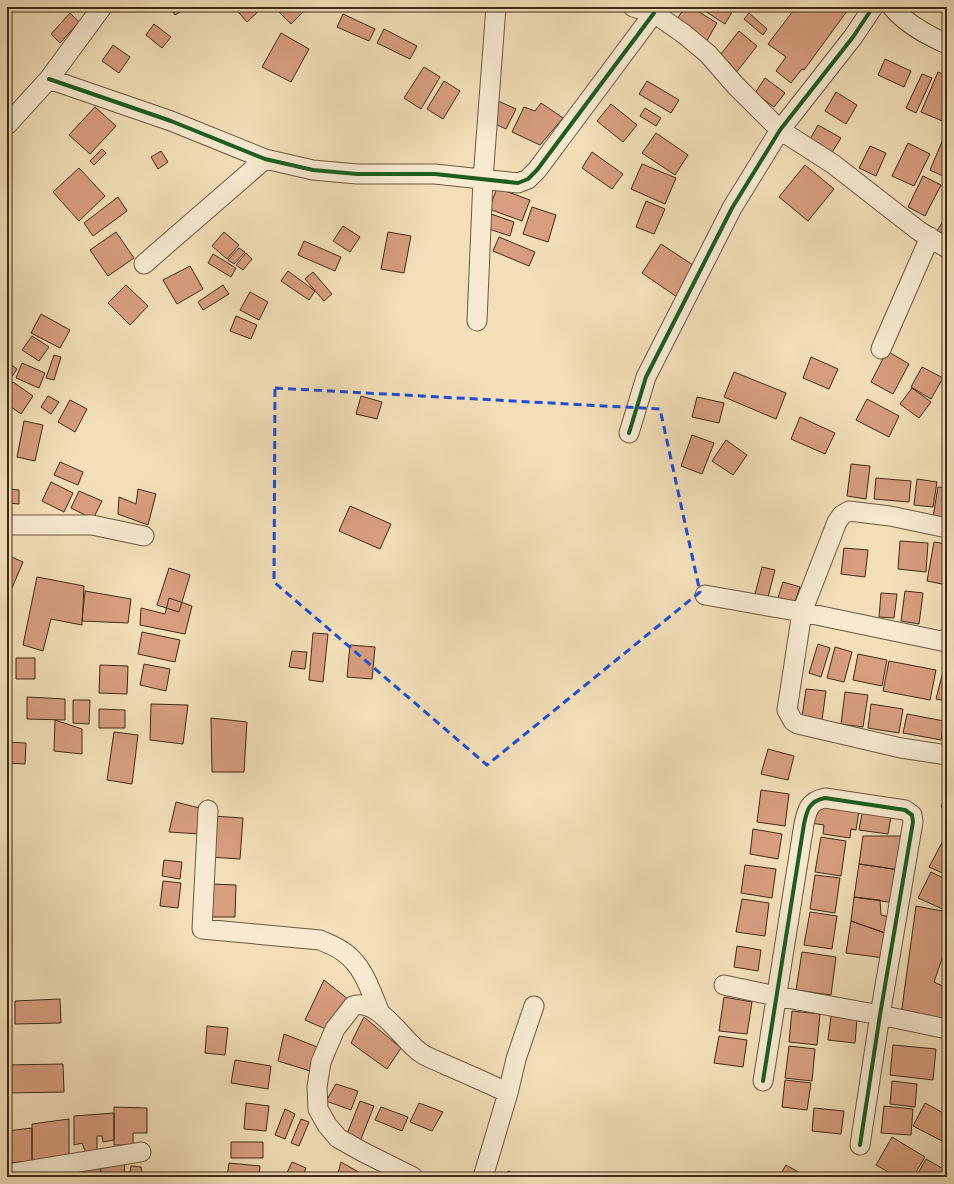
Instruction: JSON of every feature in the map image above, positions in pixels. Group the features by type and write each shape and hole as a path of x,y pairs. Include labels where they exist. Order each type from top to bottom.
{"street":[{"path":"7,125 49,79 102,7"},
{"path":"477,321 483,179 496,7"},
{"path":"633,7 654,13 684,34 708,54 736,86 780,130 833,164 920,231 947,248"},
{"path":"629,433 646,377 732,208 780,130 853,37 873,7"},
{"path":"892,7 914,27 947,44"},
{"path":"49,79 171,121 264,159 313,170 357,174 435,174 518,183 528,179 537,170 654,13"},
{"path":"144,264 264,159"},
{"path":"881,349 930,237"},
{"path":"947,528 883,515 849,511 845,513 837,522 802,612 788,710 793,721 798,724 901,748 947,755"},
{"path":"7,525 92,525 144,536"},
{"path":"705,595 802,612 947,641"},
{"path":"763,1081 804,824 809,808 813,802 818,799 825,798 905,810 912,815 913,822 880,1015 860,1145"},
{"path":"208,810 202,929 320,940 335,946 346,953 360,967 380,1013"},
{"path":"724,985 947,1029"},
{"path":"413,1177 338,1138 327,1125 318,1109 317,1087 321,1062 335,1029 355,1005 370,1007 380,1013 399,1034 421,1054 508,1093"},
{"path":"483,1177 508,1093 516,1059 534,1006"},
{"path":"7,1174 141,1152"}],"highlighted area":[{"path":"275,388 660,409 700,592 487,765 274,582"}],"building":[{"path":"170,7 188,7 175,15"},
{"path":"234,7 263,7 247,22"},
{"path":"274,7 308,7 291,24"},
{"path":"685,7 691,7 717,23 705,44 674,24"},
{"path":"703,7 735,7 725,24 702,9"},
{"path":"796,7 850,7 804,70 802,69 791,83 776,71 786,57 768,44"},
{"path":"70,13 79,22 60,43 51,34"},
{"path":"749,13 767,29 763,35 744,19"},
{"path":"343,14 375,29 369,41 337,27"},
{"path":"154,24 171,37 162,48 146,35"},
{"path":"384,29 417,46 410,59 377,43"},
{"path":"739,31 757,46 735,74 717,59"},
{"path":"281,33 309,49 291,82 262,67"},
{"path":"113,45 130,57 119,73 102,61"},
{"path":"885,59 911,71 904,87 878,75"},
{"path":"424,67 440,77 421,109 404,98"},
{"path":"938,72 947,76 947,123 921,112"},
{"path":"922,74 932,78 916,113 906,108"},
{"path":"765,78 785,93 774,107 755,93"},
{"path":"444,81 460,91 443,119 427,109"},
{"path":"647,81 679,100 671,113 639,94"},
{"path":"836,92 857,105 846,124 825,111"},
{"path":"498,101 516,109 506,129 491,122"},
{"path":"541,103 563,118 540,145 512,132 524,107 535,111"},
{"path":"611,104 637,125 623,142 597,121"},
{"path":"95,107 116,126 90,154 69,135"},
{"path":"645,108 661,118 656,126 640,116"},
{"path":"818,125 841,138 831,154 809,141"},
{"path":"656,133 688,155 675,175 642,153"},
{"path":"944,137 947,139 947,178 930,170"},
{"path":"908,143 930,154 914,186 892,176"},
{"path":"870,146 886,153 876,176 859,168"},
{"path":"102,149 106,153 94,165 90,161"},
{"path":"161,151 168,162 158,169 151,157"},
{"path":"592,152 623,174 612,189 582,168"},
{"path":"642,164 676,178 665,204 631,189"},
{"path":"805,165 834,189 808,221 779,197"},
{"path":"79,168 105,196 79,221 53,192"},
{"path":"923,176 941,185 925,216 908,207"},
{"path":"497,188 530,200 522,221 489,209"},
{"path":"118,197 127,211 93,236 84,223"},
{"path":"646,201 665,209 654,234 636,227"},
{"path":"532,207 556,215 548,242 523,234"},
{"path":"491,214 514,222 510,236 486,228"},
{"path":"947,215 947,241 935,234"},
{"path":"343,226 360,237 350,252 333,241"},
{"path":"116,232 134,258 108,276 90,250"},
{"path":"224,232 239,245 227,259 212,246"},
{"path":"388,232 411,236 404,273 381,269"},
{"path":"499,237 535,252 529,266 493,251"},
{"path":"304,241 341,257 335,271 298,255"},
{"path":"661,244 696,267 677,297 642,273"},
{"path":"239,248 245,252 234,264 228,260"},
{"path":"246,253 252,259 243,270 236,265"},
{"path":"213,254 236,268 231,277 208,263"},
{"path":"190,266 203,289 177,304 163,280"},
{"path":"288,271 315,291 309,300 281,281"},
{"path":"313,272 332,294 324,301 305,279"},
{"path":"126,285 148,306 130,325 108,303"},
{"path":"223,285 229,294 203,310 198,302"},
{"path":"250,292 268,302 259,320 240,310"},
{"path":"41,314 70,330 60,348 31,333"},
{"path":"236,316 257,325 251,339 230,331"},
{"path":"32,336 49,347 39,361 22,350"},
{"path":"887,351 909,364 893,394 871,382"},
{"path":"54,355 61,357 54,380 46,378"},
{"path":"811,357 838,369 829,389 803,378"},
{"path":"7,362 17,369 7,384"},
{"path":"22,363 45,373 39,388 16,378"},
{"path":"922,367 943,378 931,399 911,387"},
{"path":"734,372 786,393 776,419 724,397"},
{"path":"13,382 33,396 21,414 7,404 7,391"},
{"path":"912,388 931,402 919,418 900,404"},
{"path":"48,396 59,402 51,414 41,407"},
{"path":"361,396 382,402 377,419 356,414"},
{"path":"697,397 724,403 719,423 692,417"},
{"path":"867,399 899,416 889,437 856,420"},
{"path":"70,400 87,409 75,432 58,422"},
{"path":"800,417 835,433 825,454 791,439"},
{"path":"24,421 43,425 35,461 17,457"},
{"path":"692,435 714,443 702,474 681,466"},
{"path":"726,440 747,455 733,475 712,461"},
{"path":"60,462 83,472 78,485 54,475"},
{"path":"851,464 870,466 866,499 847,496"},
{"path":"876,478 911,481 909,502 874,499"},
{"path":"917,479 937,482 933,507 914,505"},
{"path":"51,482 73,493 64,512 42,501"},
{"path":"938,487 947,488 947,519 933,517"},
{"path":"8,489 19,490 19,504 8,503"},
{"path":"138,489 156,494 148,525 118,514 119,497 136,504"},
{"path":"79,491 102,501 93,519 71,508"},
{"path":"350,506 391,524 380,549 339,531"},
{"path":"900,541 928,543 926,572 898,569"},
{"path":"934,542 947,544 947,585 927,581"},
{"path":"844,548 868,550 865,577 841,574"},
{"path":"7,555 23,562 12,588 7,586"},
{"path":"762,567 775,570 767,601 754,598"},
{"path":"169,568 190,575 179,612 157,605"},
{"path":"37,577 84,586 82,625 51,619 43,651 23,645"},
{"path":"783,582 800,587 793,607 777,601"},
{"path":"85,591 131,599 128,623 82,621"},
{"path":"905,591 923,593 919,624 901,621"},
{"path":"881,593 897,594 894,618 879,617"},
{"path":"169,598 192,606 185,634 140,625 141,608 165,614"},
{"path":"142,632 180,640 175,662 138,654"},
{"path":"313,633 328,634 323,682 309,680"},
{"path":"818,644 830,648 821,677 809,673"},
{"path":"350,645 375,647 372,679 347,677"},
{"path":"835,647 852,652 844,682 827,678"},
{"path":"292,651 307,652 305,669 289,667"},
{"path":"858,654 887,660 882,686 853,680"},
{"path":"16,658 35,658 35,679 16,679"},
{"path":"947,660 947,701 936,699"},
{"path":"889,661 936,670 930,700 883,691"},
{"path":"144,664 170,669 166,691 140,685"},
{"path":"100,665 128,666 127,694 99,693"},
{"path":"806,689 826,691 822,720 802,717"},
{"path":"845,692 868,695 863,727 841,724"},
{"path":"27,697 65,699 65,720 27,719"},
{"path":"73,700 90,700 89,724 73,723"},
{"path":"151,704 188,705 183,744 150,740"},
{"path":"871,704 903,709 899,733 868,728"},
{"path":"99,709 125,710 125,728 99,728"},
{"path":"907,714 944,721 941,740 903,733"},
{"path":"211,718 247,722 244,772 212,772"},
{"path":"55,720 82,729 82,754 54,751"},
{"path":"944,726 947,726 947,742 944,742"},
{"path":"114,732 138,735 132,784 107,780"},
{"path":"7,742 26,743 25,764 7,763"},
{"path":"768,749 794,756 788,780 761,774"},
{"path":"761,790 789,794 785,826 757,822"},
{"path":"945,795 947,796 947,809 941,807"},
{"path":"176,802 203,809 200,834 169,832"},
{"path":"814,804 859,811 856,830 851,829 850,838 823,834 824,825 811,823"},
{"path":"7,808 11,808 8,835 7,835"},
{"path":"862,813 891,817 888,834 859,830"},
{"path":"212,816 243,818 240,859 210,857"},
{"path":"753,829 782,834 778,859 750,854"},
{"path":"946,835 947,836 947,875 929,867"},
{"path":"863,836 905,836 900,870 859,864"},
{"path":"821,837 846,841 841,876 815,872"},
{"path":"7,848 11,849 9,872 7,872"},
{"path":"164,860 182,862 180,879 162,876"},
{"path":"859,864 900,870 895,903 854,897"},
{"path":"745,865 776,869 772,898 741,893"},
{"path":"931,872 947,880 947,911 918,898"},
{"path":"815,875 840,878 835,913 810,909"},
{"path":"163,881 181,883 178,908 160,906"},
{"path":"212,884 236,885 235,917 211,917"},
{"path":"854,897 880,900 881,915 890,917 888,934 851,921"},
{"path":"742,899 769,903 765,936 736,932"},
{"path":"916,906 947,912 947,944 934,982 947,988 947,1025 901,1015"},
{"path":"810,912 837,916 832,949 804,945"},
{"path":"851,921 888,934 884,958 846,953"},
{"path":"737,946 761,950 758,971 734,967"},
{"path":"802,952 836,957 831,995 796,990"},
{"path":"324,980 349,1000 328,1030 305,1020"},
{"path":"724,997 752,1002 747,1034 719,1031"},
{"path":"60,999 61,1023 15,1024 15,1001"},
{"path":"792,1011 820,1014 817,1045 789,1042"},
{"path":"831,1016 857,1019 855,1043 828,1040"},
{"path":"364,1017 401,1048 387,1069 351,1043"},
{"path":"207,1026 228,1028 225,1055 205,1053"},
{"path":"284,1034 335,1054 326,1076 278,1061"},
{"path":"719,1036 747,1040 743,1067 714,1063"},
{"path":"893,1045 936,1049 933,1080 890,1075"},
{"path":"789,1046 815,1049 812,1081 785,1078"},
{"path":"235,1060 271,1066 268,1089 231,1083"},
{"path":"63,1064 64,1092 7,1093 7,1065"},
{"path":"785,1080 811,1083 807,1110 782,1107"},
{"path":"892,1081 917,1084 915,1107 890,1104"},
{"path":"336,1084 358,1091 351,1110 326,1101"},
{"path":"360,1101 374,1106 359,1144 345,1139"},
{"path":"246,1103 269,1106 266,1131 244,1129"},
{"path":"419,1103 443,1112 432,1131 410,1122"},
{"path":"925,1103 947,1115 947,1136 944,1142 913,1126"},
{"path":"884,1106 913,1109 911,1135 881,1133"},
{"path":"114,1107 147,1108 147,1133 133,1133 133,1145 114,1145"},
{"path":"381,1107 408,1117 402,1131 375,1120"},
{"path":"814,1108 844,1111 841,1134 812,1131"},
{"path":"285,1109 295,1114 285,1139 275,1135"},
{"path":"114,1113 114,1140 103,1142 102,1136 97,1136 97,1151 86,1153 82,1143 74,1145 74,1116"},
{"path":"69,1119 69,1159 32,1166 32,1124"},
{"path":"301,1119 309,1122 299,1146 291,1143"},
{"path":"32,1128 32,1161 7,1163 7,1131"},
{"path":"892,1137 925,1157 913,1177 897,1177 876,1165"},
{"path":"231,1142 263,1142 263,1158 231,1158"},
{"path":"926,1159 947,1171 947,1177 916,1177"},
{"path":"292,1162 306,1168 303,1177 285,1177"},
{"path":"341,1162 367,1177 337,1177"},
{"path":"125,1163 124,1172 130,1172 131,1166 141,1167 143,1177 102,1177 100,1165"},
{"path":"229,1163 260,1166 259,1177 227,1177"},
{"path":"100,1165 101,1177 71,1177 71,1169"},
{"path":"786,1165 807,1177 779,1177"},
{"path":"508,1171 524,1177 506,1177"}],"cycle path":[{"path":"629,433 646,377 732,208 780,130 853,37 873,7"},
{"path":"49,79 171,121 265,159 313,170 357,174 435,174 518,183 528,179 537,170 654,13"},
{"path":"763,1081 804,824 808,810 815,801 825,798 905,810 912,815 913,822 880,1015 860,1145"}]}
